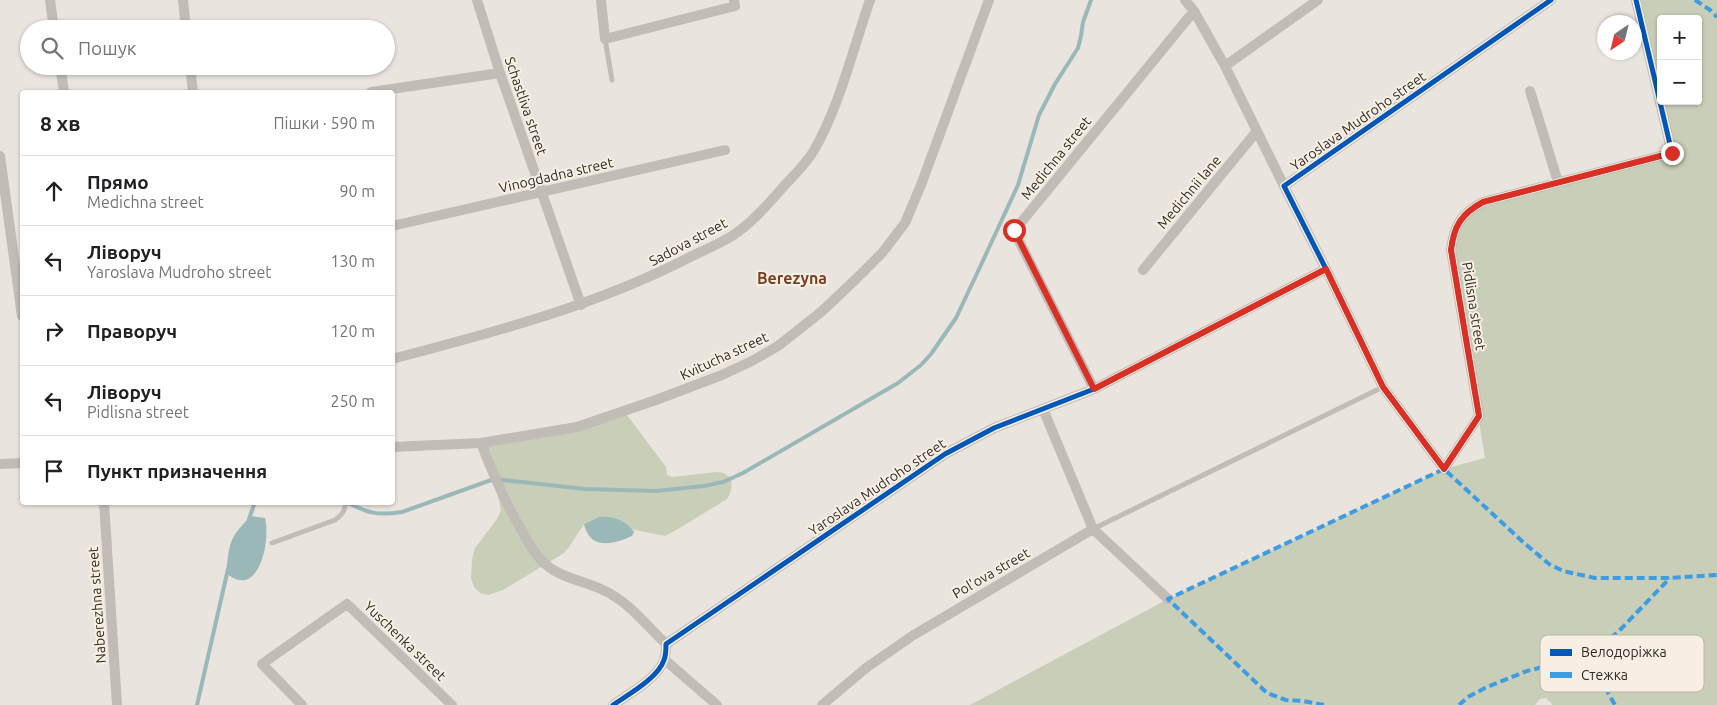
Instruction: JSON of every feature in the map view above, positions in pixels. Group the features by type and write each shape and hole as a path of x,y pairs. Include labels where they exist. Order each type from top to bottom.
{"street":[{"path":"50,0 53,20"},
{"path":"183,0 185,20"},
{"name":"Schastliva street","path":"477,0 500,73 581,305"},
{"path":"601,0 605,39 735,6 734,0"},
{"name":"Sadova street","path":"395,357 473,337 581,305 659,273 732,236 766,206 803,166 820,138 838,94 870,0"},
{"name":"Kvitucha street","path":"395,447 481,443 577,427 656,400 752,361 778,346 821,312 882,253 905,222 922,185 990,0"},
{"path":"1185,0 1194,11 1225,66 1284,186"},
{"path":"1225,66 1318,0"},
{"name":"Yaroslava Mudroho street","path":"666,644 945,454 994,428 1094,389 1326,269 1284,186 1551,0"},
{"name":"Pidlisna street","path":"1383,387 1444,469 1479,416 1451,250 1455,230 1467,212 1483,202 1672,153 1636,0"},
{"name":"Medichna street","path":"1094,389 1014,230 1194,11"},
{"path":"385,90 500,73"},
{"path":"61,75 64,90"},
{"path":"191,75 193,90"},
{"path":"1530,91 1558,182"},
{"name":"Medichnii lane","path":"1143,270 1257,131"},
{"name":"Vinogdadna street","path":"395,225 725,150"},
{"path":"0,156 20,298"},
{"path":"1326,269 1383,387"},
{"path":"1043,409 1093,529 1168,599"},
{"path":"481,443 494,478 511,512 530,546 542,562 557,572 603,590 620,600 666,644 665,660 659,670 614,705"},
{"path":"0,464 20,463"},
{"name":"Naberezhna street","path":"104,505 117,705"},
{"name":"Pol'ova street","path":"822,705 866,668 896,646 1093,529"},
{"name":"Yuschenka street","path":"302,705 262,664 347,604 452,705"},
{"path":"665,660 717,705"}],"lane":[{"path":"605,39 612,80"},
{"path":"1093,529 1383,387"},
{"path":"272,542 335,520 341,516 346,505"}],"green space":[{"path":"1636,0 1717,0 1717,705 1553,705 1546,698 1540,699 1535,705 970,705 1168,599 1444,469 1485,458 1451,250 1467,212 1672,153 1661,105 1702,105 1702,15 1657,15 1657,89 1642,26 1642,15 1640,15"},
{"path":"624,411 666,467 667,475 672,477 716,472 724,473 731,478 731,489 727,499 665,536 631,529 625,522 599,517 584,524 564,553 503,590 488,595 480,593 474,587 471,578 475,548 497,519 501,510 494,479 481,443 577,427"}],"water":[{"path":"251,516 265,518 266,540 264,552 254,574 247,579 237,580 226,573 231,542 238,530"},
{"path":"599,517 614,518 627,524 634,532 632,536 610,543 597,542 587,533 584,524"}],"waterway":[{"path":"352,505 373,513 402,512 494,479 585,489 656,491 723,482 743,473 898,383 921,365 931,354 956,318 1018,185 1039,115 1055,84 1078,48 1083,22 1091,0"},
{"path":"249,519 254,505"},
{"path":"197,705 228,569"}],"marked path":[{"path":"1695,0 1717,17"},
{"path":"1324,705 1286,700 1267,693 1168,599 1444,469 1523,542 1549,564 1563,571 1595,578 1670,578 1717,575"},
{"path":"1614,635 1670,578"},
{"path":"1459,705 1468,697 1485,688 1540,668"},
{"path":"1608,692 1615,705"}],"cycle path":[{"path":"613,705 656,673 664,660 666,644 945,454 994,428 1094,389 1326,269 1284,186 1551,0"},
{"path":"1326,269 1383,387 1444,469 1479,416 1451,250 1454,234 1460,221 1475,206 1483,202 1672,153 1636,0"}],"district":[{"name":"Berezyna","path":"792,278"}],"route":[{"path":"1014,230 1094,389 1326,269 1383,387 1444,469 1479,416 1451,250 1452,240 1460,220 1467,212 1483,202 1672,153"}]}
